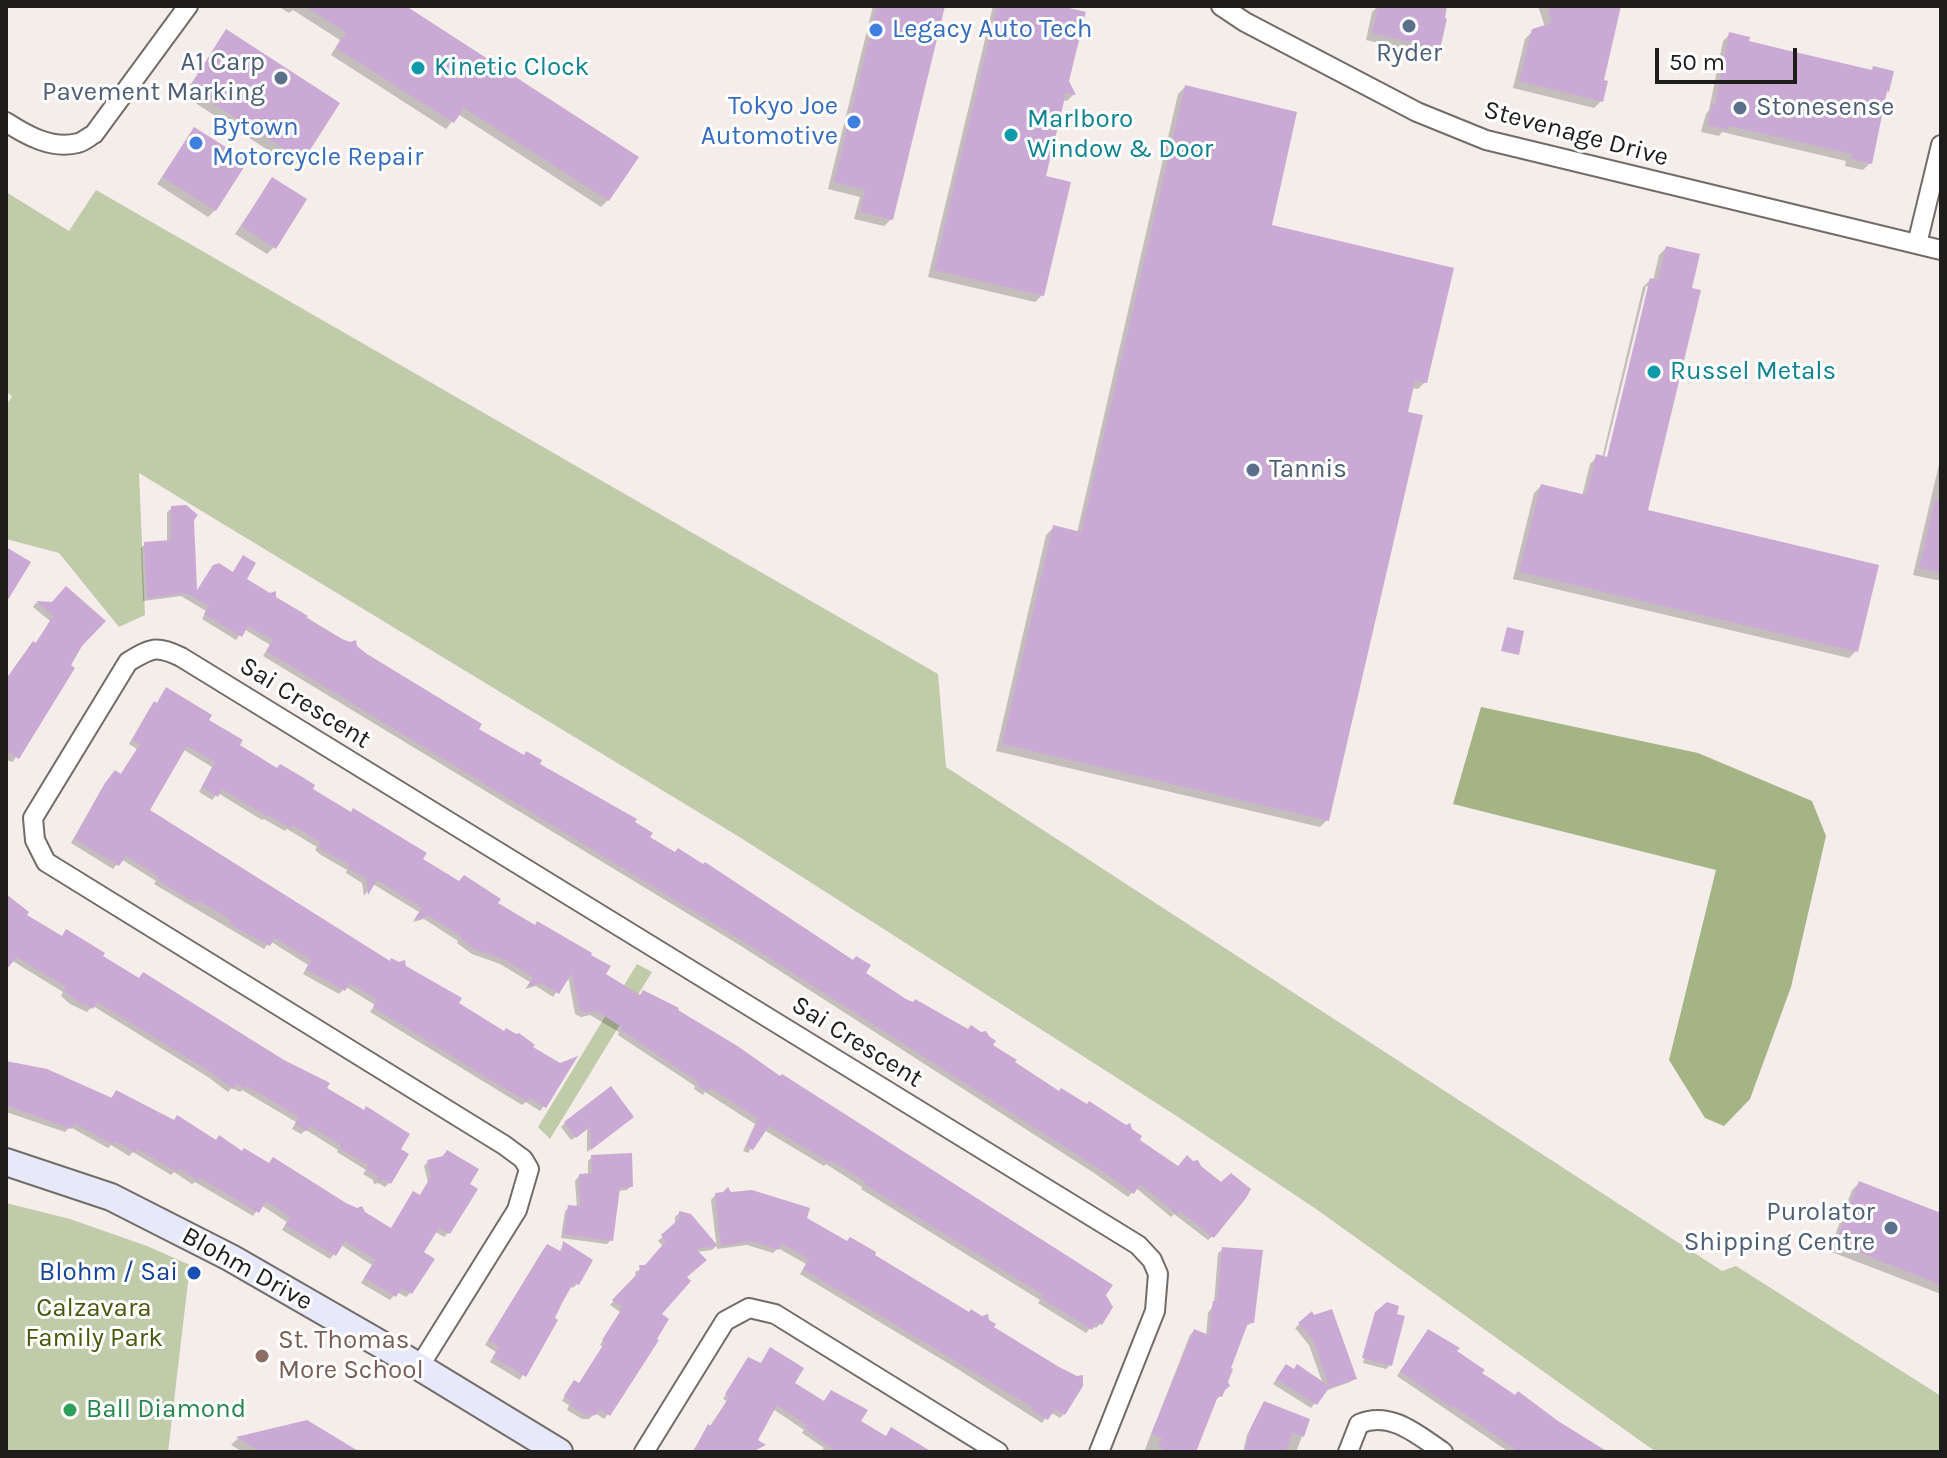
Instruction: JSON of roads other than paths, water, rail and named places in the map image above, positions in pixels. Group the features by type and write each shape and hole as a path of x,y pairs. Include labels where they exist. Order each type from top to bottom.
{"street":[{"path":"6,122 26,135 46,142 77,143 94,134 188,6"},
{"name":"Stevenage Drive","path":"1221,6 1245,22 1417,112 1486,140 1941,250"},
{"path":"1917,244 1941,145"},
{"name":"Sai Crescent","path":"419,1367 517,1210 529,1169 523,1159 46,862 35,840 33,818 128,662 148,649 163,649 181,657 1138,1245 1152,1260 1158,1274 1155,1311 1099,1452"},
{"name":"Blohm Drive","path":"6,1162 123,1204 231,1258 559,1452"},
{"path":"644,1452 725,1321 749,1308 775,1314 998,1452"},
{"path":"1348,1452 1359,1424 1373,1418 1409,1429 1443,1452"}],"place":[{"name":"Ryder","path":"1409,26"},
{"name":"Legacy Auto Tech","path":"876,30"},
{"name":"Kinetic Clock","path":"418,68"},
{"name":"A1 Carp Pavement Marking","path":"281,78"},
{"name":"Stonesense","path":"1740,108"},
{"name":"Tokyo Joe Automotive","path":"854,122"},
{"name":"Marlboro Window & Door","path":"1011,135"},
{"name":"Bytown Motorcycle Repair","path":"196,143"},
{"name":"Russel Metals","path":"1654,372"},
{"name":"Tannis","path":"1253,470"},
{"name":"Purolator Shipping Centre","path":"1891,1228"},
{"name":"Blohm / Sai","path":"194,1273"},
{"name":"St. Thomas More School","path":"262,1356"},
{"name":"Ball Diamond","path":"70,1410"}],"park label":[{"name":"Calzavara Family Park","path":"94,1324"}]}
